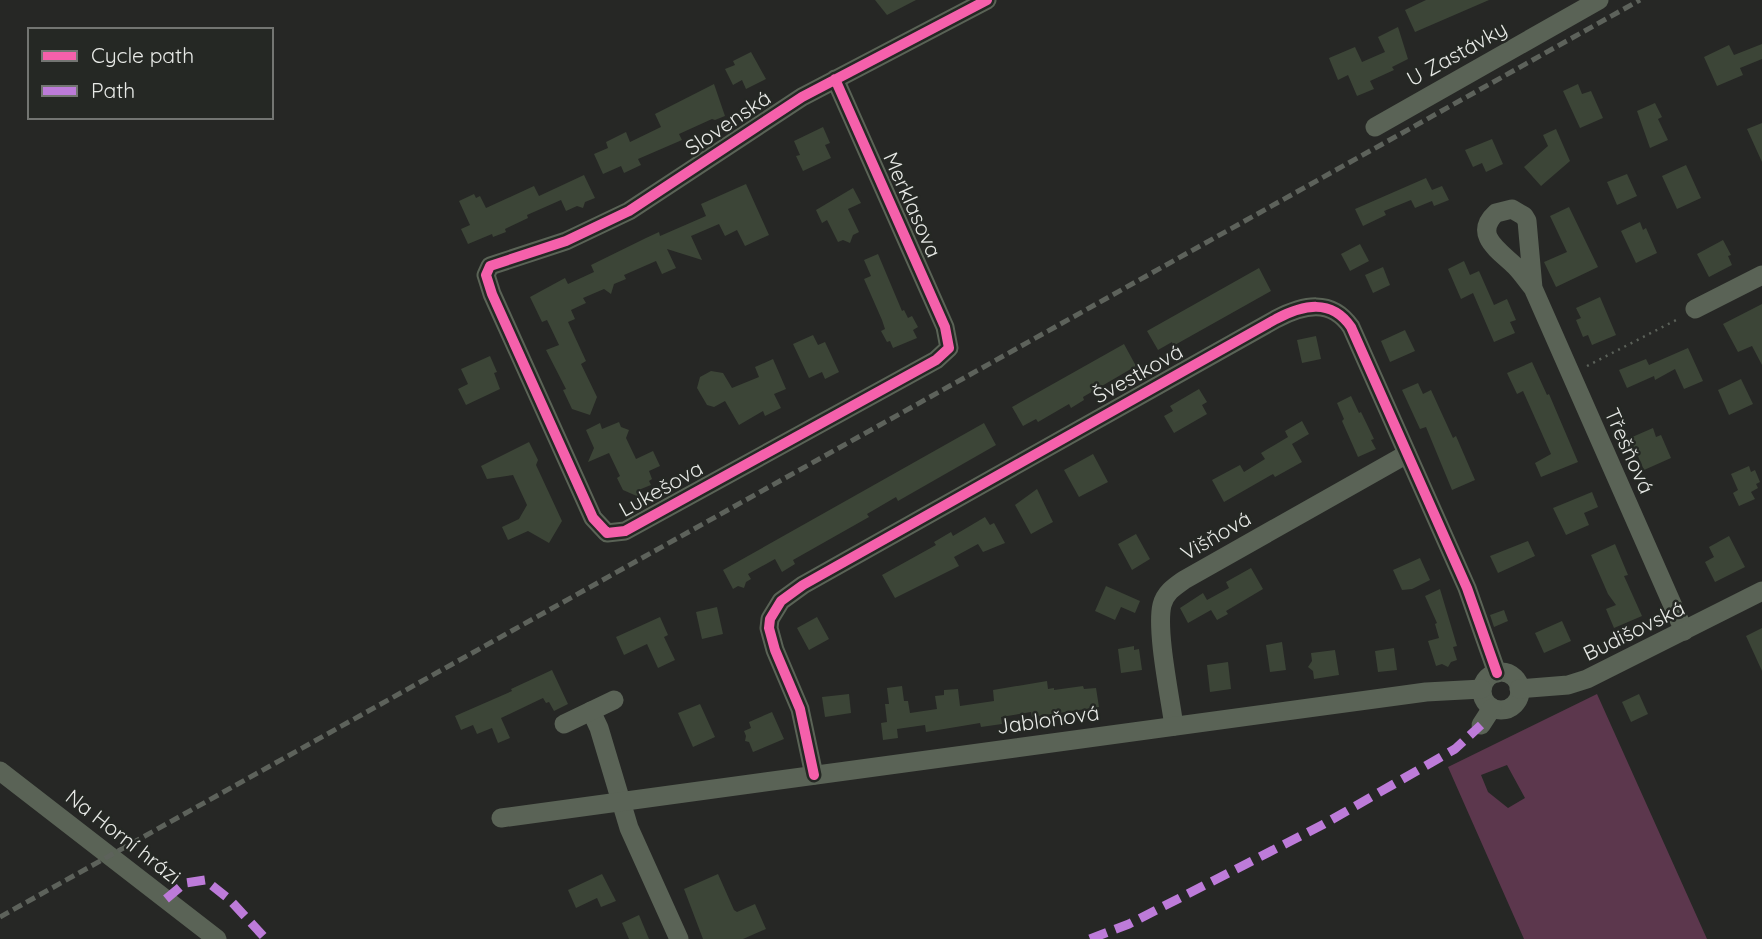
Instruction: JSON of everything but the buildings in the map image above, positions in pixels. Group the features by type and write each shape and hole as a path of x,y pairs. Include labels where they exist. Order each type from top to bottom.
{"street":[{"name":"Slovenská","path":"487,270 497,262 566,241 629,211 771,116 966,5 987,0"},
{"name":"U Zastávky","path":"1375,127 1599,0"},
{"name":"Merklasova","path":"835,79 945,327 949,348"},
{"name":"Lukešova","path":"487,270 492,294 570,468 593,518 607,533 621,533 936,360 949,348"},
{"path":"1695,309 1762,275"},
{"name":"Třešňová","path":"1533,288 1684,631"},
{"name":"Švestková","path":"814,775 800,709 771,639 770,619 781,601 803,585 1276,319 1297,309 1316,306 1337,312 1346,320 1474,604 1497,673"},
{"name":"Višňová","path":"1174,726 1161,625 1162,605 1169,591 1196,573 1407,454"},
{"name":"Budišovská","path":"1519,689 1578,683 1762,591"},
{"path":"1497,673 1511,675 1519,689 1513,706 1502,710 1492,708 1484,700 1482,689 1487,678 1497,673"},
{"name":"Jabloňová","path":"501,818 1426,692 1482,689"},
{"path":"564,724 614,700"},
{"path":"1481,725 1492,708"},
{"path":"591,711 629,828 679,939"},
{"name":"Na Horní hrázi","path":"0,771 218,939"}],"path":[{"path":"1571,374 1695,309"}],"shaded area":[{"path":"1597,694 1707,939 1524,939 1448,767","holes":["1507,765 1525,798 1508,808 1488,792 1481,775"]}],"railway":[{"path":"0,917 1640,0"}],"marked path":[{"path":"1090,939 1129,924 1324,824 1455,749 1481,725"},
{"path":"166,899 185,883 205,880 229,899 266,939"}],"cycle path":[{"path":"835,79 945,327 949,348 936,360 625,531 607,533 593,518 492,294 486,275 490,266 566,241 629,211 802,97 987,0"},
{"path":"814,775 800,709 775,650 769,628 770,619 781,601 803,585 1276,319 1306,308 1326,308 1343,318 1351,327 1467,588 1497,673"}]}
